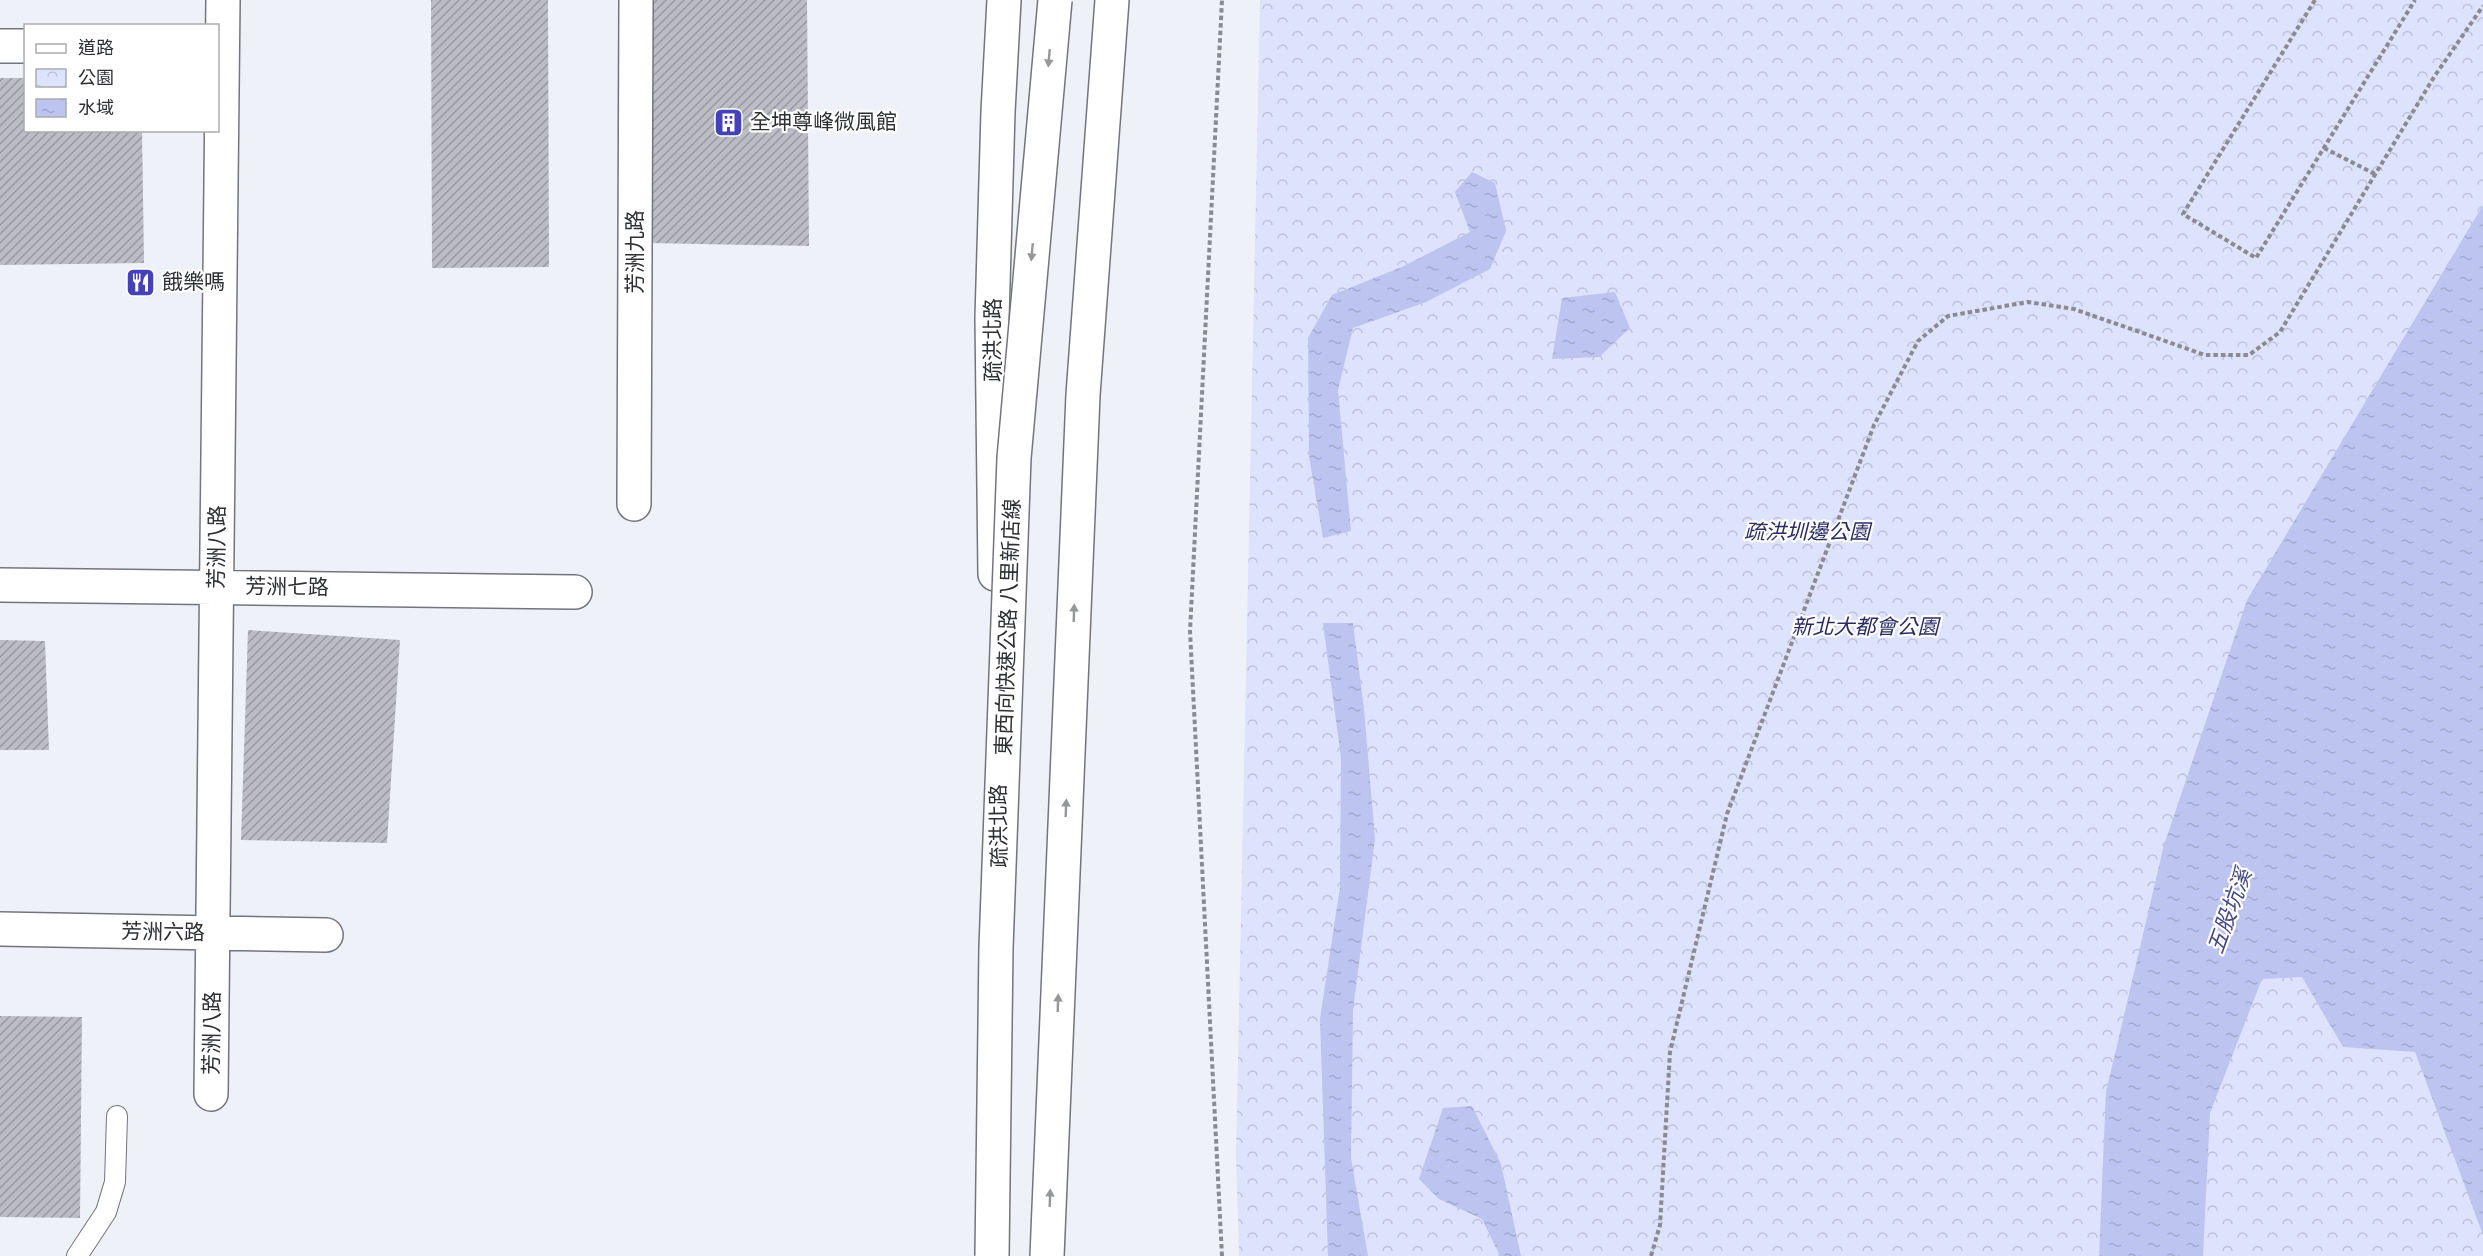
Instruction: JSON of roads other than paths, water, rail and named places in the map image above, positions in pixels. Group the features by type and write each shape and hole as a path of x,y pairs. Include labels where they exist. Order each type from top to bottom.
{"main road":[{"name":"芳洲八路","path":"219,45 223,0"},
{"name":"芳洲九路","path":"634,504 636,0"},
{"name":"疏洪北路","path":"1002,1256 1003,1064 993,318 998,112 1004,0"},
{"name":"東西向快速公路 八里新店線","path":"992,1256 996,948 1014,458 1055,0"},
{"path":"1047,1256 1083,395 1112,0"},
{"path":"0,46 24,46"},
{"name":"芳洲八路","path":"211,1094 219,132"},
{"name":"芳洲七路","path":"0,585 575,592"},
{"name":"芳洲六路","path":"0,929 326,934"}],"lane":[{"path":"77,1256 106,1212 116,1182 117,1116"}],"water":[{"path":"1472,172 1495,183 1506,231 1490,269 1426,302 1353,328 1338,390 1351,531 1323,538 1309,456 1308,338 1332,295 1404,266 1470,232 1455,192"},
{"name":"五股坑溪","path":"2483,205 2483,1235 2415,1052 2343,1047 2302,977 2262,979 2210,1113 2203,1256 2099,1256 2106,1092 2164,845 2247,600"},
{"path":"1615,292 1630,328 1599,357 1552,359 1562,298"},
{"path":"1323,623 1353,623 1364,709 1375,839 1353,1010 1351,1158 1368,1256 1328,1256 1320,1019 1340,887 1341,758"},
{"path":"1472,1106 1501,1164 1521,1256 1498,1256 1482,1219 1439,1199 1419,1179 1443,1108"}],"place":[{"name":"全坤尊峰微風館","path":"729,122"},
{"name":"餓樂嗎","path":"141,282"}],"park label":[{"name":"疏洪圳邊公園","path":"1807,532"},
{"name":"新北大都會公園","path":"1865,627"}]}
